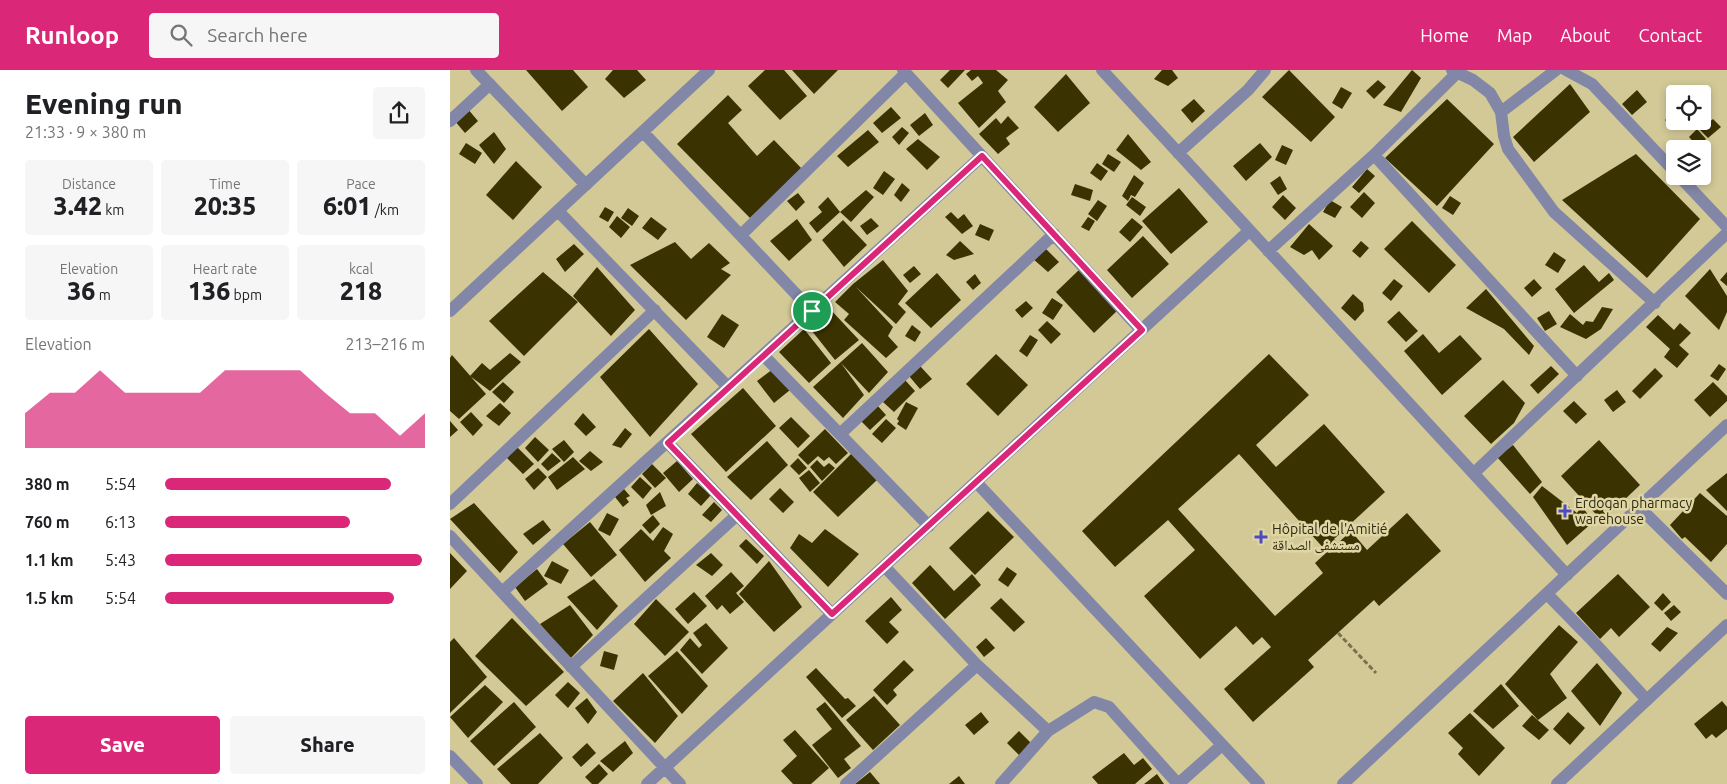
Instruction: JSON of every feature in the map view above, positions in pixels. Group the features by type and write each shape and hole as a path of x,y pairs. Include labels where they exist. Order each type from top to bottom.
{"street":[{"path":"476,70 586,185"},
{"path":"450,312 709,70"},
{"path":"1102,70 1567,575"},
{"path":"1178,153 1248,90 1265,70"},
{"path":"1501,112 1556,70"},
{"path":"1566,70 1592,84 1666,162"},
{"path":"741,235 904,72 1142,330"},
{"path":"1268,251 1374,155 1455,72 1473,80 1490,93 1501,112 1508,150 1554,212 1656,303"},
{"path":"450,121 490,84"},
{"path":"643,132 812,311"},
{"path":"1374,155 1577,376"},
{"path":"502,592 982,156"},
{"path":"1687,185 1727,227"},
{"path":"558,211 728,387"},
{"path":"647,784 1249,231"},
{"path":"1474,474 1656,303 1727,233"},
{"path":"840,434 1054,234"},
{"path":"450,504 655,310"},
{"path":"764,355 929,526"},
{"path":"1343,784 1727,425"},
{"path":"668,443 832,614"},
{"path":"977,482 1260,784"},
{"path":"1639,507 1727,594"},
{"path":"571,667 737,515"},
{"path":"450,536 680,784"},
{"path":"884,566 977,665 1048,731"},
{"path":"1546,594 1590,638 1647,700"},
{"path":"1557,784 1727,625"},
{"path":"846,784 977,665"},
{"path":"1001,784 1048,731 1094,702 1109,707 1178,784 1222,744"},
{"path":"450,756 477,784"}],"path":[{"path":"1338,633 1376,673"}],"building":[{"path":"526,70 573,70 588,87 562,111"},
{"path":"613,70 637,70 646,80 624,98 605,79"},
{"path":"765,70 784,70 807,96 780,120 748,86"},
{"path":"792,70 838,70 814,94"},
{"path":"950,70 965,70 948,88 940,80"},
{"path":"971,70 996,70 1008,80 998,91 1006,102 979,128 958,103 983,83 978,76 972,81 966,74"},
{"path":"1162,70 1172,70 1178,78 1168,86 1154,79"},
{"path":"1289,70 1335,117 1311,142 1262,97"},
{"path":"1412,70 1421,78 1401,112 1383,105"},
{"path":"1066,74 1090,103 1058,132 1034,107"},
{"path":"1378,80 1386,87 1374,99 1366,91"},
{"path":"1570,84 1590,112 1534,162 1513,137"},
{"path":"1341,87 1352,93 1342,109 1332,103"},
{"path":"1637,90 1647,102 1632,115 1622,104"},
{"path":"728,95 742,110 728,123 757,156 774,140 803,170 750,218 677,144"},
{"path":"1194,99 1205,111 1192,123 1181,110"},
{"path":"1447,99 1494,144 1437,206 1385,158"},
{"path":"891,107 901,118 882,133 873,123"},
{"path":"467,108 478,121 465,133 454,120"},
{"path":"925,113 933,125 919,136 910,125"},
{"path":"1008,116 1019,128 1006,138 1010,144 998,154 979,134 996,118 1001,124"},
{"path":"1713,119 1721,127 1708,138 1700,130 1711,130 1711,121"},
{"path":"902,127 909,133 899,145 892,137"},
{"path":"868,130 879,142 848,167 837,156"},
{"path":"1698,130 1706,139 1692,140 1689,137"},
{"path":"494,132 506,149 494,164 479,145"},
{"path":"1128,134 1151,162 1141,170 1116,150"},
{"path":"918,139 940,157 927,170 906,149"},
{"path":"466,143 482,153 475,164 459,154"},
{"path":"1260,143 1272,157 1246,181 1233,166"},
{"path":"1282,145 1293,150 1286,165 1275,160"},
{"path":"1108,154 1121,162 1114,172 1102,164"},
{"path":"1636,154 1700,219 1647,278 1562,200"},
{"path":"516,161 542,187 513,220 486,195"},
{"path":"1097,163 1108,171 1101,181 1090,173"},
{"path":"1367,169 1375,176 1359,193 1352,187"},
{"path":"884,171 895,179 883,195 873,188"},
{"path":"1134,175 1144,183 1135,197 1131,195 1128,201 1122,196"},
{"path":"1280,176 1287,189 1278,195 1270,183"},
{"path":"902,183 910,190 901,202 894,195"},
{"path":"1075,184 1093,190 1090,201 1071,195"},
{"path":"1179,188 1208,222 1171,254 1142,221"},
{"path":"866,190 874,197 851,222 840,212"},
{"path":"1364,192 1375,203 1362,218 1350,207"},
{"path":"798,193 805,202 796,211 787,201"},
{"path":"1283,195 1296,208 1285,220 1272,207"},
{"path":"1450,196 1461,203 1453,215 1442,208"},
{"path":"828,197 840,212 817,233 809,223 822,212 818,207"},
{"path":"1132,197 1146,207 1140,216 1126,205"},
{"path":"1098,200 1107,206 1097,221 1088,214"},
{"path":"1330,200 1342,207 1335,218 1323,212"},
{"path":"605,207 614,212 608,222 599,217"},
{"path":"628,208 639,216 632,226 621,218"},
{"path":"951,212 958,219 964,214 973,226 962,234 945,217"},
{"path":"617,216 630,227 621,238 609,227"},
{"path":"651,217 667,229 658,240 642,228"},
{"path":"1088,217 1095,221 1089,231 1081,227"},
{"path":"871,218 879,226 867,235 860,226"},
{"path":"1132,218 1143,227 1130,242 1119,232"},
{"path":"797,219 812,240 789,261 770,241"},
{"path":"843,220 867,245 844,267 822,240"},
{"path":"1412,221 1456,265 1429,293 1384,249"},
{"path":"980,224 994,230 989,241 975,235"},
{"path":"1309,224 1333,246 1319,260 1312,250 1304,255 1290,247"},
{"path":"1143,236 1169,264 1132,298 1107,270"},
{"path":"960,241 974,254 954,260 946,255"},
{"path":"1361,241 1369,248 1360,258 1352,251"},
{"path":"675,242 691,259 709,243 730,263 721,269 731,275 686,320 630,265"},
{"path":"574,244 584,254 565,272 556,259"},
{"path":"1045,248 1059,262 1048,272 1032,258"},
{"path":"1554,252 1566,260 1558,273 1545,265"},
{"path":"883,260 908,291 898,304 906,312 896,324 856,287 893,327 888,336 898,347 886,358 844,320 849,314 835,302 853,284"},
{"path":"1584,265 1599,282 1609,273 1614,280 1574,313 1555,289"},
{"path":"914,266 921,274 910,283 903,275"},
{"path":"597,267 635,310 611,336 573,296"},
{"path":"1081,268 1119,309 1094,333 1056,292"},
{"path":"1710,269 1727,296 1727,312 1719,330 1685,296"},
{"path":"543,272 578,302 524,356 489,321"},
{"path":"1727,272 1727,286 1720,280"},
{"path":"937,273 961,300 931,328 905,303"},
{"path":"975,274 981,283 973,290 966,282"},
{"path":"1394,279 1403,286 1391,301 1382,293"},
{"path":"1534,279 1542,288 1532,297 1524,288"},
{"path":"1486,289 1534,346 1529,355 1504,329 1466,308"},
{"path":"1353,294 1363,303 1364,311 1355,321 1341,308"},
{"path":"1052,298 1063,305 1053,320 1042,313"},
{"path":"1026,301 1033,308 1022,318 1015,310"},
{"path":"1602,307 1613,309 1601,329 1586,339 1560,327 1570,314 1583,325 1586,321 1593,322"},
{"path":"830,309 859,340 835,360 808,326"},
{"path":"1399,311 1418,331 1406,342 1387,322"},
{"path":"1549,311 1557,324 1545,331 1537,318"},
{"path":"722,314 739,325 724,348 707,337"},
{"path":"1658,315 1674,330 1680,323 1691,333 1679,345 1689,354 1677,368 1664,357 1670,349 1646,327"},
{"path":"1047,321 1061,334 1051,344 1038,330"},
{"path":"912,325 921,332 915,342 905,336"},
{"path":"649,329 698,384 650,437 600,377"},
{"path":"804,329 831,363 809,383 779,352"},
{"path":"1423,334 1439,353 1460,335 1482,359 1442,395 1404,351"},
{"path":"1030,335 1038,340 1027,357 1019,351"},
{"path":"862,343 888,372 869,393 841,363 864,395 843,418 813,387"},
{"path":"510,353 521,362 490,391 470,376 482,363 490,370"},
{"path":"996,354 1028,385 998,416 966,384"},
{"path":"1269,354 1309,395 1256,445 1276,467 1324,424 1385,492 1334,539 1338,543 1351,531 1367,550 1407,513 1441,551 1379,606 1374,600 1308,660 1314,667 1253,722 1224,689 1271,647 1262,637 1253,645 1236,626 1200,659 1144,596 1195,550 1168,520 1115,567 1082,531","holes":["1239,454 1327,552 1315,563 1323,573 1275,616 1178,509"]},
{"path":"452,355 486,394 459,419 450,411 450,358"},
{"path":"1719,364 1726,369 1718,381 1710,376"},
{"path":"920,366 932,379 920,389 909,376"},
{"path":"1551,366 1559,374 1538,394 1530,385"},
{"path":"1655,368 1663,376 1640,399 1632,391"},
{"path":"773,369 790,390 774,403 757,381"},
{"path":"905,380 915,391 894,412 883,402"},
{"path":"1503,380 1525,403 1514,423 1491,444 1464,416"},
{"path":"503,382 514,392 504,403 492,392"},
{"path":"1713,382 1727,396 1727,401 1710,417 1694,400"},
{"path":"743,388 776,426 726,472 691,434"},
{"path":"1617,390 1626,402 1613,412 1604,400"},
{"path":"1574,401 1587,414 1576,424 1563,411"},
{"path":"906,402 918,408 906,430 897,424 899,421 897,419"},
{"path":"500,403 511,413 499,426 486,416"},
{"path":"877,405 886,415 870,430 861,421"},
{"path":"471,412 483,425 473,436 460,422"},
{"path":"583,413 596,427 586,436 574,424"},
{"path":"791,417 810,436 798,448 779,428"},
{"path":"886,419 896,428 882,443 872,434"},
{"path":"450,421 458,430 450,437"},
{"path":"625,428 632,434 621,448 612,445"},
{"path":"825,429 848,453 836,464 829,457 824,461 818,456 808,465 798,455"},
{"path":"535,437 549,450 538,462 525,448"},
{"path":"564,440 574,452 564,462 552,449"},
{"path":"1599,440 1640,485 1602,521 1561,476"},
{"path":"767,441 788,465 751,500 727,477"},
{"path":"1513,445 1542,482 1530,494 1497,457"},
{"path":"517,447 534,464 523,474 506,457"},
{"path":"590,451 603,462 591,471 579,461"},
{"path":"552,453 561,461 548,471 541,464"},
{"path":"852,453 878,479 838,517 813,492"},
{"path":"573,457 585,469 557,490 548,477"},
{"path":"798,458 807,468 799,475 790,466"},
{"path":"817,460 824,467 829,463 835,468 822,481 810,467"},
{"path":"677,461 693,479 679,492 663,473"},
{"path":"652,464 666,478 655,488 642,474"},
{"path":"538,468 547,477 534,490 525,479"},
{"path":"809,470 820,483 810,492 799,478"},
{"path":"1727,473 1727,511 1706,490"},
{"path":"640,477 652,488 643,499 631,487"},
{"path":"697,483 711,495 701,506 688,494"},
{"path":"1542,486 1577,513 1582,506 1593,522 1567,545 1533,497"},
{"path":"780,488 794,502 783,513 769,499"},
{"path":"624,489 630,496 626,498 629,502 623,507 615,497"},
{"path":"660,492 666,506 651,515 646,505"},
{"path":"1700,493 1727,516 1727,544 1711,562 1685,537 1682,539 1670,525"},
{"path":"714,502 722,510 711,522 702,515"},
{"path":"474,503 518,552 500,573 450,519"},
{"path":"988,511 1014,537 975,575 949,548"},
{"path":"607,513 619,519 610,536 598,530"},
{"path":"653,515 660,524 650,534 642,525"},
{"path":"543,520 551,530 533,545 523,534"},
{"path":"590,522 617,555 591,577 563,544"},
{"path":"663,527 673,534 664,551 671,558 645,582 619,550 641,529 653,541"},
{"path":"825,529 859,554 828,587 790,548 799,534 812,543"},
{"path":"746,539 764,556 757,564 739,546"},
{"path":"450,553 467,571 450,589"},
{"path":"711,553 723,565 712,576 696,565"},
{"path":"552,561 569,570 561,584 544,576"},
{"path":"769,561 802,607 774,632 739,594"},
{"path":"930,565 954,591 972,574 981,585 945,619 912,583"},
{"path":"1007,567 1017,574 1008,587 998,580"},
{"path":"537,569 548,584 525,601 515,587"},
{"path":"731,572 744,586 736,593 744,602 730,614 722,605 717,610 705,596"},
{"path":"1618,574 1650,607 1619,637 1611,628 1600,639 1576,613"},
{"path":"594,579 618,606 597,630 567,597"},
{"path":"694,592 707,606 688,624 675,609"},
{"path":"1663,593 1671,602 1662,611 1654,603"},
{"path":"891,597 902,610 889,622 899,632 887,644 865,621"},
{"path":"1001,598 1025,622 1014,632 990,608"},
{"path":"656,599 689,632 665,656 634,624"},
{"path":"570,605 593,635 570,659 540,624"},
{"path":"1674,605 1681,612 1671,621 1664,613"},
{"path":"512,618 564,672 526,706 475,656"},
{"path":"706,623 728,648 702,674 680,650 690,638 699,648 702,645 693,633"},
{"path":"1559,625 1578,642 1550,674 1567,698 1538,720 1505,684"},
{"path":"1667,627 1678,633 1660,652 1651,644"},
{"path":"454,638 487,677 450,713 450,642"},
{"path":"986,638 995,648 984,657 976,647"},
{"path":"604,651 618,655 614,670 600,666"},
{"path":"677,651 708,686 682,714 648,676"},
{"path":"904,660 914,670 893,690 897,695 887,705 873,690"},
{"path":"1597,663 1622,693 1600,726 1571,691"},
{"path":"816,668 845,699 848,698 856,706 842,718 806,677"},
{"path":"643,673 678,716 655,743 613,701"},
{"path":"568,682 580,693 568,708 555,695"},
{"path":"1501,684 1519,706 1493,729 1473,711"},
{"path":"485,685 503,702 468,738 450,717"},
{"path":"874,696 900,725 873,750 846,720"},
{"path":"587,698 597,712 588,724 575,708"},
{"path":"1722,701 1727,707 1727,729 1716,738 1712,734 1706,739 1694,724"},
{"path":"514,702 536,727 494,766 470,741"},
{"path":"825,702 861,746 844,759 851,768 838,778 812,745 832,729 816,709"},
{"path":"981,712 989,722 974,735 965,725"},
{"path":"1568,712 1585,728 1570,745 1553,729"},
{"path":"1470,713 1505,748 1479,776 1458,754 1463,748 1448,733"},
{"path":"1532,715 1549,730 1539,740 1522,726"},
{"path":"795,730 829,768 811,784 793,784 781,771 797,756 783,740"},
{"path":"1019,731 1032,744 1020,756 1007,743"},
{"path":"540,733 563,758 538,784 511,784 497,769"},
{"path":"625,741 633,753 613,772 600,761"},
{"path":"587,743 596,753 581,767 572,757"},
{"path":"1124,753 1134,765 1143,758 1152,769 1135,784 1098,784 1092,777"},
{"path":"599,764 608,774 598,784 592,784 585,777"},
{"path":"870,772 880,784 855,784"},
{"path":"1157,774 1164,784 1144,784"},
{"path":"959,776 965,784 949,784"}],"place":[{"name":"Erdogan pharmacy warehouse","path":"1565,511"},
{"name":"Hôpital de l'Amitié مستشفى الصداقة","path":"1261,537"}],"route":[{"path":"982,156 1142,330 832,614 668,443 812,311 982,156"}]}
